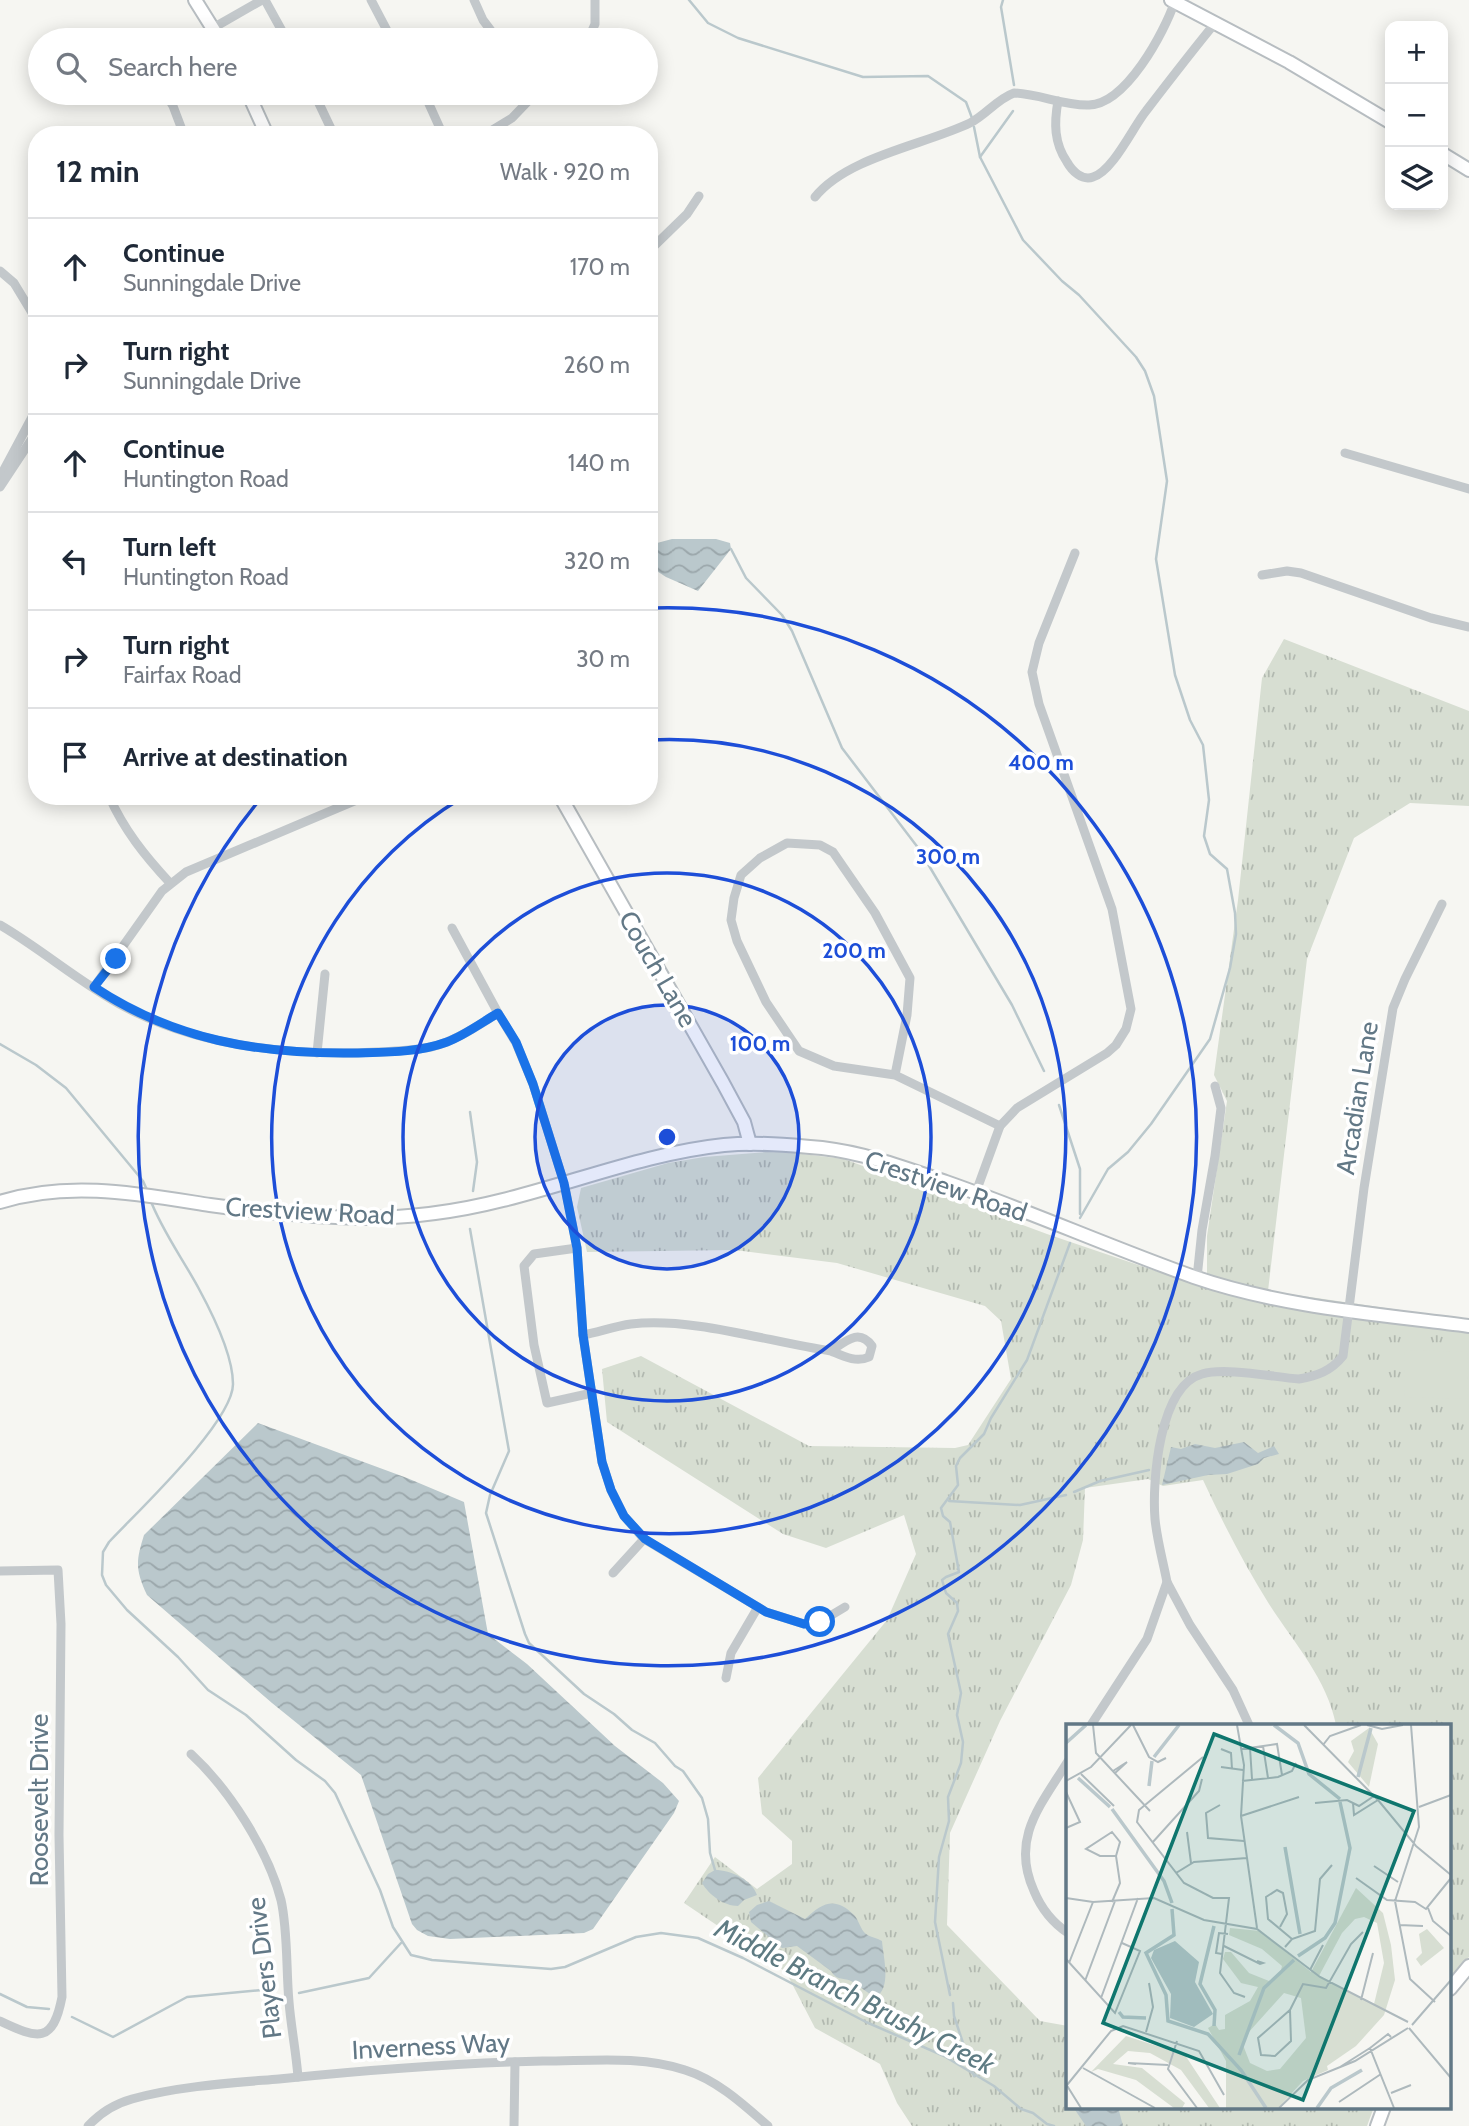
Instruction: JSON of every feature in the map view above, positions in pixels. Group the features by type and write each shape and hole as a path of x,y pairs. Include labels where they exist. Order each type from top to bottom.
{"street":[{"path":"195,0 213,28 264,0 279,28"},
{"path":"371,0 386,28"},
{"path":"474,0 489,28"},
{"path":"593,28 595,0"},
{"path":"815,197 840,174 969,124 1004,97 1022,93 1089,105 1106,101 1137,71 1153,48 1173,1 1289,62 1385,119"},
{"path":"1058,101 1055,128 1062,153 1078,175 1094,177 1105,168 1145,111 1216,22"},
{"path":"172,105 181,126"},
{"path":"253,105 263,126"},
{"path":"320,105 330,126"},
{"path":"429,105 439,126"},
{"path":"499,126 512,118 524,105"},
{"path":"1448,157 1469,170"},
{"path":"658,242 687,214 699,196"},
{"path":"0,271 15,283 28,305"},
{"path":"0,477 28,425"},
{"path":"0,487 28,445"},
{"path":"1345,453 1469,489"},
{"path":"976,1192 1000,1126 1017,1108 1116,1045 1126,1030 1131,1009 1112,909 1039,705 1032,672 1039,643 1075,553"},
{"path":"1262,575 1287,570 1301,573 1431,618 1469,627"},
{"path":"113,805 143,853 170,883"},
{"path":"94,987 116,959 143,916 170,883 186,872 345,805"},
{"name":"Couch Lane","path":"565,805 723,1083 744,1122 750,1144"},
{"path":"895,1075 907,1015 910,978 875,913 833,852 820,845 787,843 760,858 741,875 731,920 737,941 766,1002 799,1051 834,1066 895,1075 1000,1126"},
{"name":"Arcadian Lane","path":"1167,1582 1155,1521 1154,1490 1162,1436 1178,1394 1191,1379 1206,1373 1299,1379 1324,1373 1335,1366 1343,1356 1364,1188 1393,1008 1442,904"},
{"path":"0,925 122,1006 201,1037 248,1047 317,1053 392,1052 449,1041 498,1013"},
{"path":"452,928 516,1042 533,1084 564,1183 577,1248 583,1335 602,1462 611,1490 624,1516 645,1539 758,1607 786,1620 804,1624 820,1622 845,1607"},
{"path":"317,1053 325,974"},
{"path":"1197,1278 1221,1108 1215,1086"},
{"name":"Crestview Road","path":"0,1202 48,1191 86,1190 312,1216 393,1217 453,1211 686,1151 750,1144 824,1149 885,1161 976,1192 1197,1278 1273,1298 1469,1326"},
{"path":"577,1248 534,1254 524,1266 534,1345 547,1403 592,1393"},
{"path":"583,1335 632,1324 671,1325 831,1350"},
{"path":"613,1573 645,1539"},
{"name":"Roosevelt Drive","path":"0,1571 58,1570 61,1624 59,1835 62,1997 56,2021 50,2030 40,2034 25,2033 0,2021"},
{"path":"1092,1724 1147,1639 1167,1582"},
{"path":"1167,1582 1187,1620 1234,1690 1250,1724"},
{"path":"726,1678 731,1653 758,1607"},
{"name":"Players Drive","path":"191,1754 227,1794 273,1876 281,1902 298,2077"},
{"path":"1066,1764 1031,1822 1024,1849 1027,1874 1038,1900 1053,1921 1066,1931"},
{"path":"1452,1987 1469,1966"},
{"name":"Inverness Way","path":"88,2126 114,2105 134,2098 201,2087 374,2068 610,2060 654,2063 685,2070 721,2088 768,2126"},
{"path":"514,2126 515,2062"},
{"path":"1377,2126 1384,2108"}],"green space":[{"path":"1284,639 1469,711 1469,806 1410,803 1354,838 1307,959 1268,1291 1469,1320 1469,1957 1452,1976 1452,1724 1336,1724 1332,1708 1317,1677 1251,1574 1203,1480 1163,1486 1148,1479 1085,1488 1083,1540 1071,1585 1000,1721 950,1833 947,1925 1040,2021 1066,2026 1066,2108 1374,2108 1367,2126 912,2126 897,2103 880,2064 815,2028 786,1972 684,1903 715,1857 757,1889 792,1864 792,1841 762,1814 758,1778 887,1620 916,1554 904,1515 826,1548 783,1534 607,1422 602,1369 641,1356 809,1446 955,1448 968,1445 1011,1379 1001,1321 985,1306 837,1263 735,1250 587,1252 577,1207 581,1188 668,1163 704,1157 778,1151 844,1159 1047,1234 1203,1287 1207,1276 1207,1236 1227,1101 1214,1075 1238,900 1262,678"},
{"path":"1405,1350 1468,1352 1467,1399 1404,1397"}],"water":[{"path":"672,539 716,539 730,543 731,549 698,591 658,572 658,543"},
{"path":"258,1423 464,1502 488,1634 527,1664 615,1746 663,1783 679,1801 674,1813 593,1929 584,1933 450,1939 428,1936 417,1930 412,1924 361,1775 272,1703 147,1595 138,1565 144,1535"},
{"path":"1244,1442 1258,1453 1274,1446 1279,1454 1227,1474 1208,1475 1162,1485 1171,1447 1181,1449 1195,1444 1215,1448"},
{"path":"715,1870 740,1877 751,1885 757,1895 744,1900 738,1906 717,1899 702,1883 708,1874"},
{"path":"769,1901 805,1919 817,1909 829,1904 841,1905 847,1909 856,1917 866,1934 882,1941 885,1979 881,1992 876,1997 851,1981 838,1978 797,1946 782,1948 751,1922 749,1912 757,1905"},
{"path":"1074,2108 1118,2108 1123,2126 1086,2126"}],"waterway":[{"path":"689,0 708,23 738,38 863,77 928,76 966,102 972,118"},
{"path":"1003,0 1001,7 1014,85"},
{"path":"980,157 1013,111"},
{"path":"974,127 980,157 1023,240 1136,357 1145,371 1154,396 1167,481 1156,559 1175,675 1190,720 1203,745 1209,800 1204,836 1210,854 1227,869 1235,913 1236,934 1230,968 1210,1039 1151,1124 1128,1152 1108,1169 1080,1218"},
{"path":"731,549 746,578 782,615 792,631 842,748 919,849 1012,1005 1044,1071"},
{"name":"Middle Branch Brushy Creek","path":"0,1044 36,1065 66,1088 143,1181 147,1190"},
{"path":"1059,1105 1080,1169 1080,1214"},
{"path":"470,1112 477,1162 473,1191"},
{"name":"Middle Branch Brushy Creek","path":"150,1199 215,1322 230,1361 233,1384 229,1400 201,1443 109,1542 103,1552 102,1575 106,1585 127,1610 178,1657 208,1690 246,1715 296,1760 325,1781 335,1793 380,1890 393,1927 411,1955 432,1960 551,1969 565,1967 636,1937 661,1933 698,1938 743,1958 866,2022 944,2056 994,2086 1021,2109 1054,2126"},
{"path":"470,1229 509,1451 490,1495 486,1513 525,1634 529,1643 584,1694 632,1730 655,1743 675,1766 683,1771 702,1798 708,1819 710,1853 715,1870"},
{"path":"950,1995 935,1922 939,1857 949,1821 948,1797 961,1763 963,1742 957,1715 961,1693 948,1634 958,1611 957,1603 946,1593 942,1580 959,1572 950,1522 943,1516 941,1508 958,1485 956,1466 960,1458 984,1434 1027,1360 1070,1243"},
{"path":"1074,1492 1100,1481 1149,1470"},
{"path":"949,1501 1020,1505 1066,1495"},
{"path":"299,1993 369,1978 401,1943"},
{"path":"72,2017 113,2037 187,1997 262,1990"},
{"path":"0,1994 27,2007 49,2009"},
{"path":"953,2003 954,2016 974,2076"}],"route":[{"path":"116,959 94,987 122,1006 171,1028 248,1047 317,1053 392,1052 449,1041 498,1013 516,1042 533,1084 564,1183 577,1248 583,1335 602,1462 611,1490 624,1516 645,1539 766,1612 804,1624 820,1622"}]}
